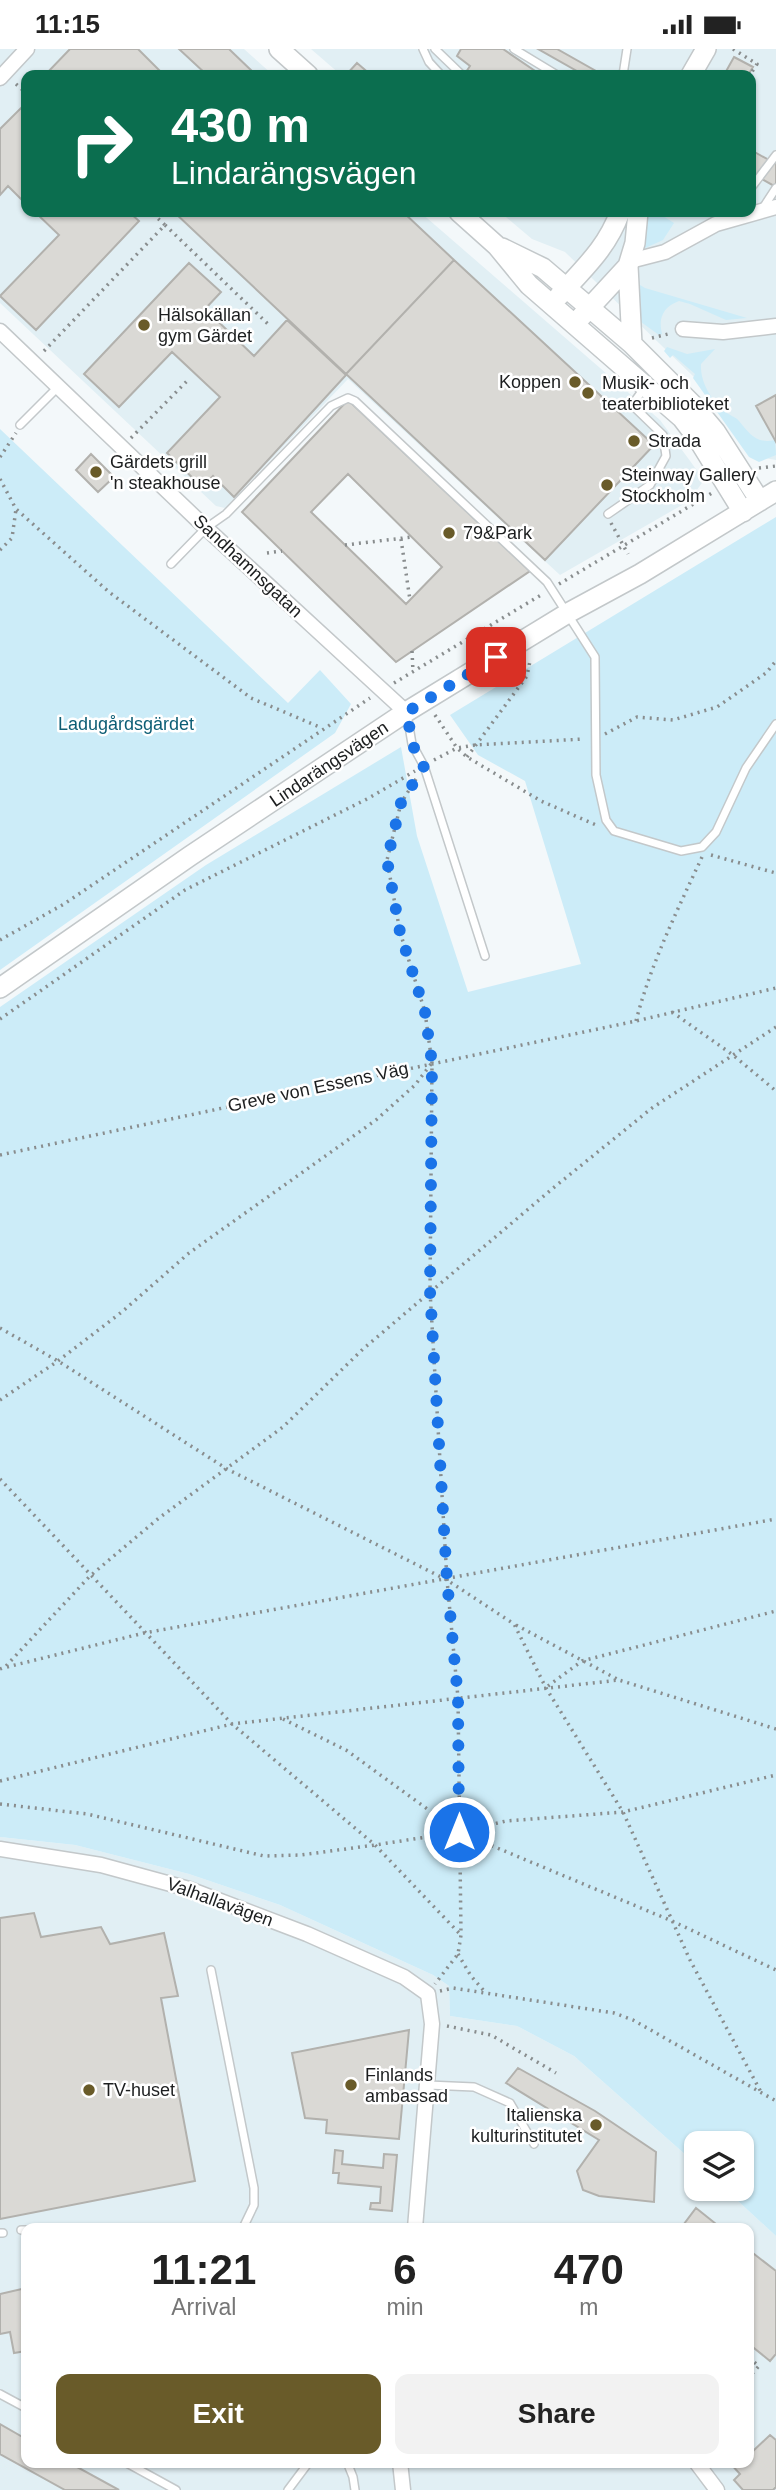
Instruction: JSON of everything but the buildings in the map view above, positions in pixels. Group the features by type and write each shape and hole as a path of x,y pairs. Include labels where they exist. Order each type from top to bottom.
{"street":[{"path":"2,73 27,49"},
{"path":"279,49 302,70"},
{"path":"694,70 706,49"},
{"path":"756,212 776,207"},
{"path":"465,217 497,246 529,285 682,418 743,512"},
{"path":"551,304 598,254 618,217"},
{"path":"638,217 635,243 629,264 639,342"},
{"path":"574,324 629,264 665,252 729,217"},
{"path":"497,246 543,268 590,307 639,342 768,496"},
{"path":"683,329 723,332 776,326"},
{"name":"Sandhamnsgatan","path":"0,331 206,528 407,712"},
{"name":"Lindarängsvägen","path":"0,988 190,856 407,712 568,613 640,574 768,496"},
{"name":"Valhallavägen","path":"0,1849 101,1865 189,1889 307,1934 404,1977 428,1994"},
{"path":"415,2223 432,2024 428,1994"},
{"path":"401,2468 403,2490"},
{"path":"700,2468 717,2490"}],"lane":[{"path":"423,49 429,62 437,70"},
{"path":"435,49 457,70"},
{"path":"514,49 549,70"},
{"path":"624,70 627,49"},
{"path":"756,181 776,155"},
{"path":"761,211 776,188"},
{"path":"20,425 59,386"},
{"path":"608,514 650,485 666,456 663,435 632,405 646,386"},
{"path":"171,564 206,528 226,514 331,405 348,398 355,401 547,582 568,613 595,657 596,775 606,820 614,831 681,851 702,847 716,832 746,768 776,724"},
{"path":"407,712 412,744 424,766 485,956"},
{"path":"211,1970 254,2188 254,2205 245,2223"},
{"path":"428,2085 474,2087 510,2103 534,2144"},
{"path":"0,2394 21,2405"},
{"path":"136,2468 176,2490"},
{"path":"288,2490 304,2468"},
{"path":"349,2468 355,2490"}],"path":[{"path":"733,49 757,64 753,70"},
{"path":"156,217 268,324"},
{"path":"33,362 165,225"},
{"path":"639,342 683,329"},
{"path":"122,447 188,380"},
{"path":"0,457 20,425"},
{"path":"753,468 776,466"},
{"path":"0,479 16,509 109,592 251,698 321,728"},
{"path":"0,550 12,538 16,509"},
{"path":"613,527 628,554"},
{"path":"345,545 412,537"},
{"path":"401,539 410,600"},
{"path":"267,553 282,551"},
{"path":"412,651 413,672"},
{"path":"467,757 527,676 530,661"},
{"path":"0,1019 185,890 369,798 457,748 597,737 637,717 673,720 718,706 766,673 776,661"},
{"path":"0,940 64,904 358,705"},
{"path":"437,718 457,748 467,757 541,801 614,831"},
{"path":"424,766 401,803 387,860 400,932 425,1012 432,1063 430,1291 447,1580 458,1698 461,1934 458,1954 428,1994"},
{"path":"681,851 703,853 776,873"},
{"path":"636,1021 658,953 703,853"},
{"name":"Greve von Essens Väg","path":"0,1155 636,1021 776,988"},
{"path":"672,1012 733,1055 776,1090"},
{"path":"3,1668 90,1576 159,1518 284,1427 363,1349 430,1291 652,1108 776,1027"},
{"path":"0,1400 58,1361 123,1311 189,1253 376,1120 415,1085 432,1063"},
{"path":"0,1328 58,1361 227,1468 447,1580 514,1625 582,1661 619,1680 776,1729"},
{"path":"0,1479 232,1724 375,1845 461,1934"},
{"path":"3,1668 144,1633 776,1520"},
{"path":"546,1688 582,1661 776,1611"},
{"path":"514,1625 546,1688 622,1812 690,1960 761,2092"},
{"path":"0,1781 232,1724 619,1680"},
{"path":"281,1718 346,1750 459,1832 672,1921 776,1970"},
{"path":"0,1804 87,1814 264,1856 301,1855 459,1832 506,1821 622,1812 776,1775"},
{"path":"458,1954 486,1994"},
{"path":"428,1994 453,1988 614,2013 633,2020 776,2101"},
{"path":"432,2024 491,2035 556,2073"}],"shaded area":[{"path":"0,49 244,49 267,70 21,70 21,217 426,217 660,420 704,480 689,501 560,575 348,379 225,508 216,506 0,303"},
{"path":"311,49 776,49 776,460 753,456 694,377 565,252 532,239 506,217 756,217 756,70 335,70"},
{"path":"0,1837 75,1845 189,1874 280,1905 433,1975 449,1986 450,2016 517,2026 574,2056 684,2153 684,2201 738,2201 776,2236 776,2490 0,2490"}],"green space":[{"path":"646,217 665,217 674,223 663,240 643,249"},
{"path":"640,285 747,318 726,320 679,301 669,306 663,314 662,334 659,335 641,322 638,297"},
{"path":"667,347 687,354 715,349 701,364 707,390 725,412 738,420 754,437 763,441 775,440 776,455 759,462 749,457 693,378 695,374 673,355 670,358 664,351"},
{"name":"Ladugårdsgärdet","path":"0,429 288,703 320,670 351,704 335,733 0,970"},
{"path":"776,517 776,2236 738,2201 754,2201 754,2131 684,2131 684,2153 574,2056 517,2026 450,2016 449,1986 433,1975 280,1905 189,1874 75,1845 0,1837 0,1007 206,865 401,747 417,836 468,992 581,964 525,781 478,755 450,715"}],"place":[{"name":"Hälsokällan gym Gärdet","path":"144,325"},
{"name":"Koppen","path":"575,382"},
{"name":"Musik- och teaterbiblioteket","path":"588,393"},
{"name":"Strada","path":"634,441"},
{"name":"Gärdets grill 'n steakhouse","path":"96,472"},
{"name":"Steinway Gallery Stockholm","path":"607,485"},
{"name":"79&Park","path":"449,533"},
{"name":"Finlands ambassad","path":"351,2085"},
{"name":"TV-huset","path":"89,2090"},
{"name":"Italienska kulturinstitutet","path":"596,2125"}],"route":[{"path":"459,1832 458,1698 447,1580 430,1291 432,1063 425,1012 400,932 387,860 401,803 424,766 412,744 407,712 496,657"}]}
